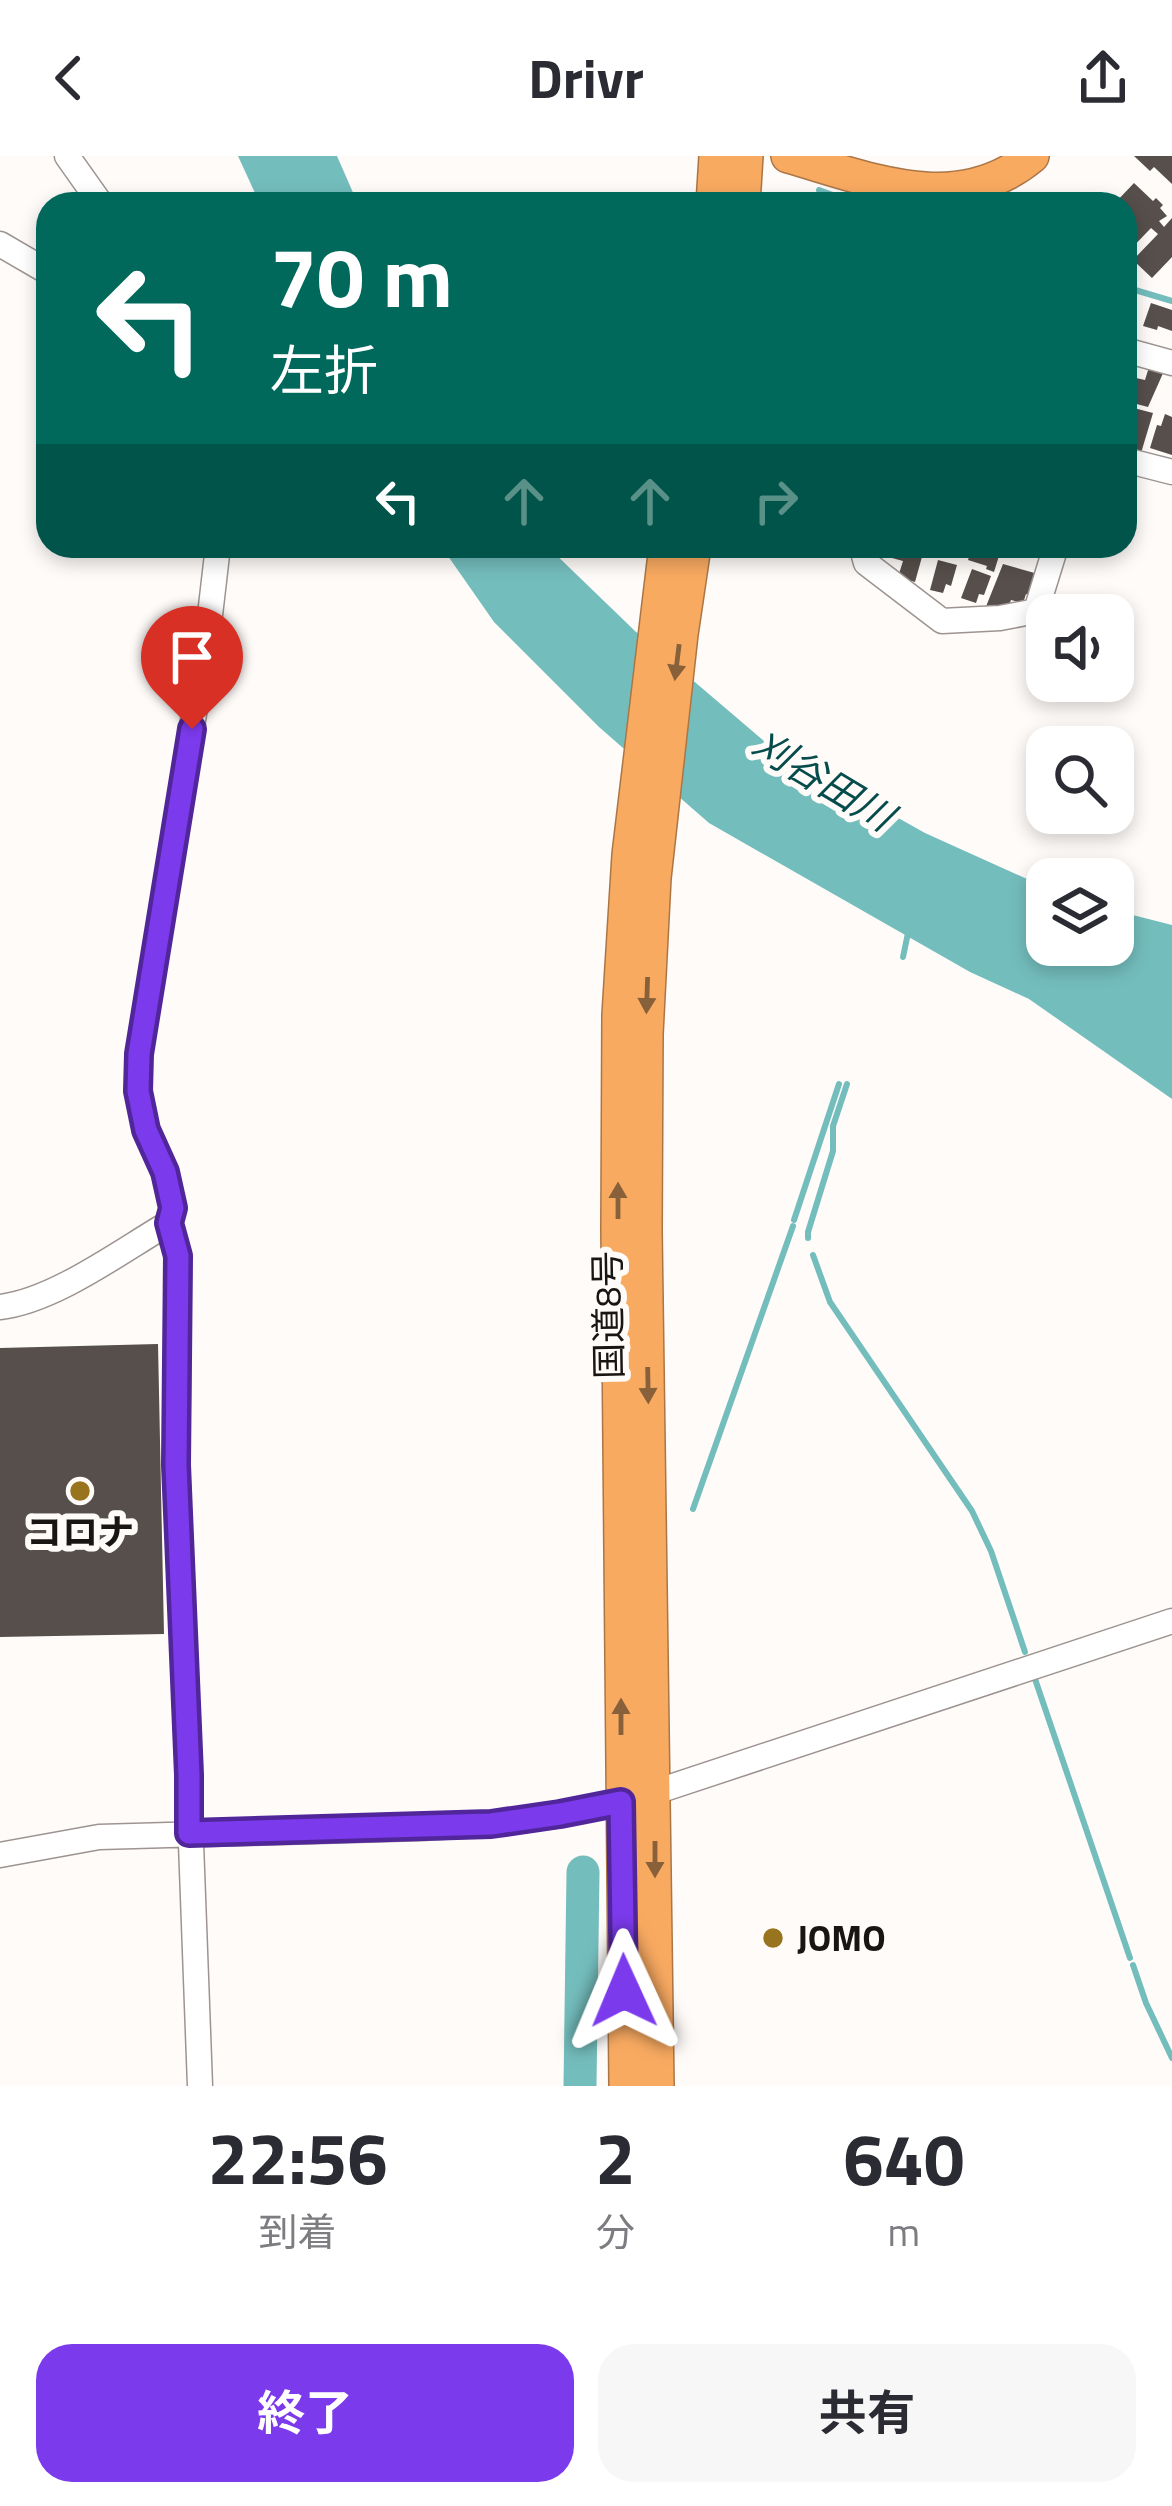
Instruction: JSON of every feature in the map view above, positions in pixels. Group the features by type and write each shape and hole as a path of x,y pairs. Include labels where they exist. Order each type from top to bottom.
{"highway":[{"path":"878,156 921,171 951,172 987,166 1010,156"},
{"path":"798,159 868,179 938,190 992,181 1032,156"},
{"name":"国道8号","path":"626,2086 617,1093 628,854 665,558"},
{"name":"国道8号","path":"657,2086 646,1034 653,878 692,558"}],"street":[{"path":"67,156 92,192"},
{"path":"732,175 782,167 798,159"},
{"path":"0,244 36,265"},
{"path":"1137,353 1172,363"},
{"path":"1137,463 1172,472"},
{"path":"200,2086 176,1465 178,1256 169,1223 173,1208 165,1172 146,1130 138,1091 139,1054 217,558"},
{"path":"865,558 943,621 1036,611 1052,558"},
{"path":"0,1307 44,1294 169,1223"},
{"path":"0,1856 99,1837 491,1824 621,1802 1172,1621"}],"water":[{"path":"238,156 337,156 353,192 254,192"},
{"name":"刈谷田川","path":"449,558 559,558 635,631 770,746 925,833 1026,879 1026,966 1134,966 1134,915 1172,925 1172,1099 1029,999 970,972 709,823 599,727 494,622"}],"building":[{"path":"1134,156 1172,156 1172,184 1154,167 1150,171"},
{"path":"1134,183 1163,205 1160,208 1167,216 1159,221 1164,227 1172,218 1172,257 1152,278 1137,264 1137,256 1158,234 1151,228 1137,243 1137,192 1125,192"},
{"path":"1151,303 1172,310 1172,331 1143,326"},
{"path":"1149,367 1164,371 1148,407 1137,404 1137,378 1145,380"},
{"path":"1137,409 1153,413 1141,453 1137,452"},
{"path":"1165,414 1172,417 1172,455 1150,448"},
{"path":"892,558 922,558 915,582 898,577 903,561"},
{"path":"969,558 998,558 994,572"},
{"path":"938,560 957,565 951,586 946,584 943,593 930,590"},
{"path":"1003,564 1038,574 1036,594 1026,594 1023,603 1011,600 1008,608 985,609"},
{"path":"972,569 991,576 976,603 961,598"},
{"name":"コロナ","path":"158,1344 164,1634 0,1637 0,1348"}],"waterway":[{"path":"819,190 824,192"},
{"path":"1137,291 1172,301"},
{"path":"903,957 908,933"},
{"path":"794,1220 839,1084"},
{"path":"808,1238 847,1084"},
{"path":"693,1509 793,1226"},
{"path":"813,1255 830,1302 972,1511 991,1551 1025,1652"},
{"path":"1035,1679 1130,1958"},
{"path":"580,2086 583,1872"},
{"path":"1133,1965 1172,2058"}],"place":[{"name":"コロナ","path":"80,1491"},
{"name":"JOMO","path":"773,1938"}],"route":[{"path":"192,729 139,1054 138,1091 146,1130 165,1172 173,1208 169,1223 178,1256 176,1465 189,1833 491,1824 621,1802 624,1991"}]}
